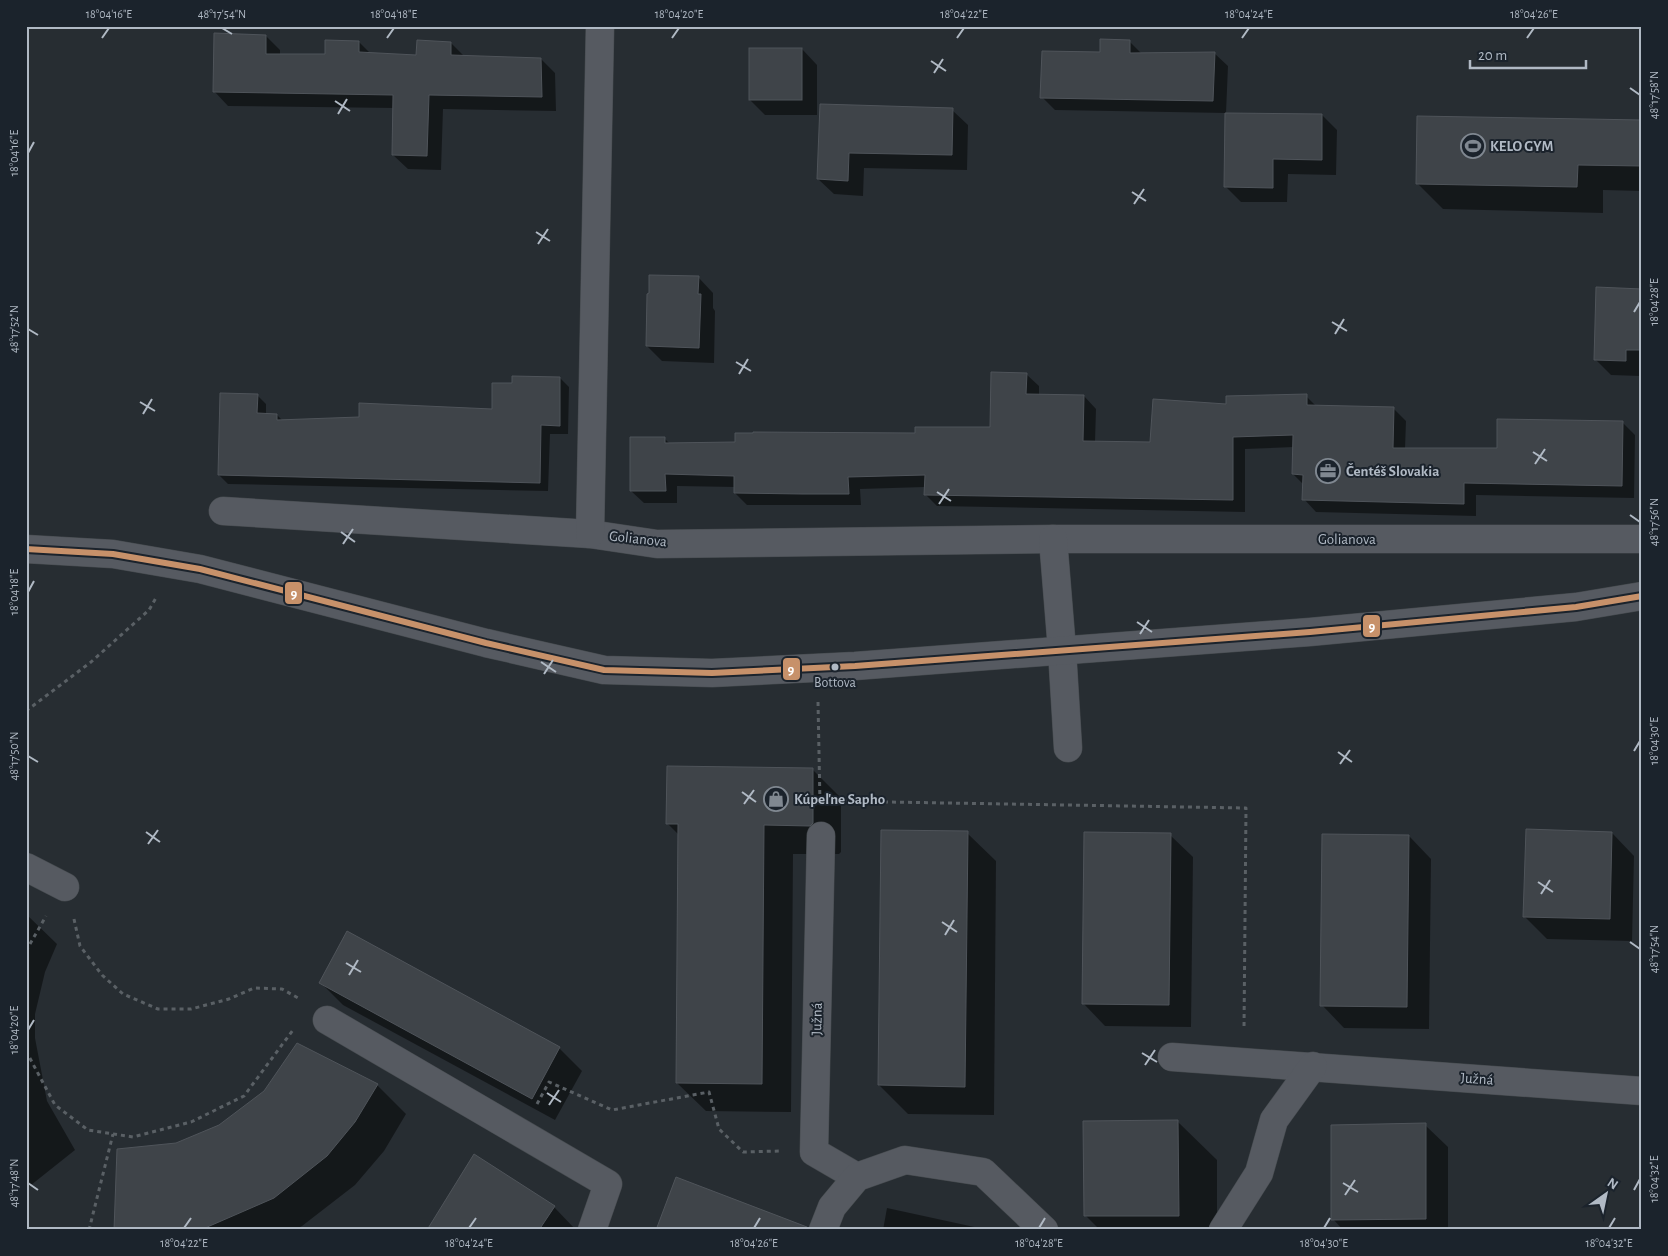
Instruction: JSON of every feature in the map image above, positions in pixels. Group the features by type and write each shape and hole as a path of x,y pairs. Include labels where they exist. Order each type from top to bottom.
{"street":[{"path":"590,534 600,26"},
{"name":"Golianova","path":"223,511 590,534 657,544 1053,539 1642,539"},
{"path":"1053,539 1068,748"},
{"path":"26,549 113,554 200,569 486,643 604,670 712,673 855,666 1310,632 1576,607 1642,596"},
{"name":"Južná","path":"814,1152 821,836"},
{"path":"26,867 65,887"},
{"path":"327,1020 608,1184 592,1230"},
{"name":"Južná","path":"1172,1057 1642,1091"},
{"path":"1223,1230 1259,1173 1274,1120 1313,1066"},
{"path":"814,1152 857,1177"},
{"path":"824,1230 832,1207 857,1177 906,1160 983,1172 1044,1230"}],"path":[{"path":"26,711 91,662 148,610 159,592"},
{"path":"817,697 821,836"},
{"path":"820,801 1246,808 1244,1062"},
{"path":"26,950 65,887 71,896 80,946 102,975 123,994 158,1009 192,1009 229,999 254,988 282,989 302,1000"},
{"path":"26,1051 55,1105 88,1130 133,1137 191,1122 244,1096 294,1028"},
{"path":"521,1133 549,1082 612,1110 709,1092 719,1128 743,1152 814,1152"},
{"path":"89,1230 113,1134"}],"building":[{"path":"214,33 266,35 266,54 325,54 325,40 359,41 359,52 416,55 417,40 451,42 451,55 541,58 542,97 429,95 427,156 392,155 393,95 213,92"},
{"path":"1100,39 1130,40 1130,53 1215,52 1213,101 1040,98 1042,51 1100,52"},
{"path":"749,48 802,48 802,100 749,100"},
{"path":"820,104 953,108 952,155 849,153 848,181 817,179"},
{"path":"1225,113 1322,114 1322,160 1273,159 1273,188 1224,187"},
{"path":"1417,116 1642,120 1642,166 1578,165 1577,187 1416,184"},
{"path":"649,275 699,276 698,294 701,294 699,348 646,346"},
{"path":"1596,287 1642,289 1642,350 1626,350 1626,361 1594,360"},
{"path":"991,372 1027,373 1026,394 1084,395 1083,441 1150,442 1153,399 1226,404 1226,396 1307,394 1307,405 1394,407 1393,448 1497,448 1497,419 1623,421 1622,486 1464,483 1464,504 1302,500 1303,475 1292,474 1293,435 1233,437 1233,500 924,495 925,475 848,477 849,494 802,494 734,493 734,476 665,474 666,491 630,491 630,437 665,437 665,443 735,442 735,433 915,433 915,427 990,427"},
{"path":"512,376 560,377 560,426 541,425 540,483 218,475 220,393 258,394 257,413 277,414 277,420 359,417 359,403 492,409 492,383 512,383"},
{"path":"667,766 813,768 813,823 810,826 764,825 762,1084 676,1083 678,824 666,824"},
{"path":"1526,829 1612,832 1610,919 1523,917"},
{"path":"881,830 968,831 965,1087 878,1085"},
{"path":"1084,832 1171,833 1169,1005 1082,1004"},
{"path":"1322,834 1409,835 1407,1007 1320,1006"},
{"path":"347,931 560,1047 532,1099 319,983"},
{"path":"297,1043 378,1084 355,1122 327,1156 274,1198 205,1228 190,1230 114,1230 117,1149 176,1143 219,1125 264,1091"},
{"path":"1178,1120 1179,1216 1084,1216 1083,1121"},
{"path":"1426,1123 1426,1219 1331,1220 1331,1125"},
{"path":"474,1154 555,1206 539,1230 427,1230"},
{"path":"676,1177 807,1227 806,1230 656,1230"}],"transit line":[{"name":"9","path":"26,549 113,554 200,569 486,643 604,670 712,673 855,666 1310,632 1576,607 1642,596"}],"place":[{"name":"KELO GYM","path":"1473,146"},
{"name":"Čentéš Slovakia","path":"1328,471"},
{"name":"Bottova","path":"835,667"},
{"name":"Kúpeľne Sapho","path":"776,799"}]}
